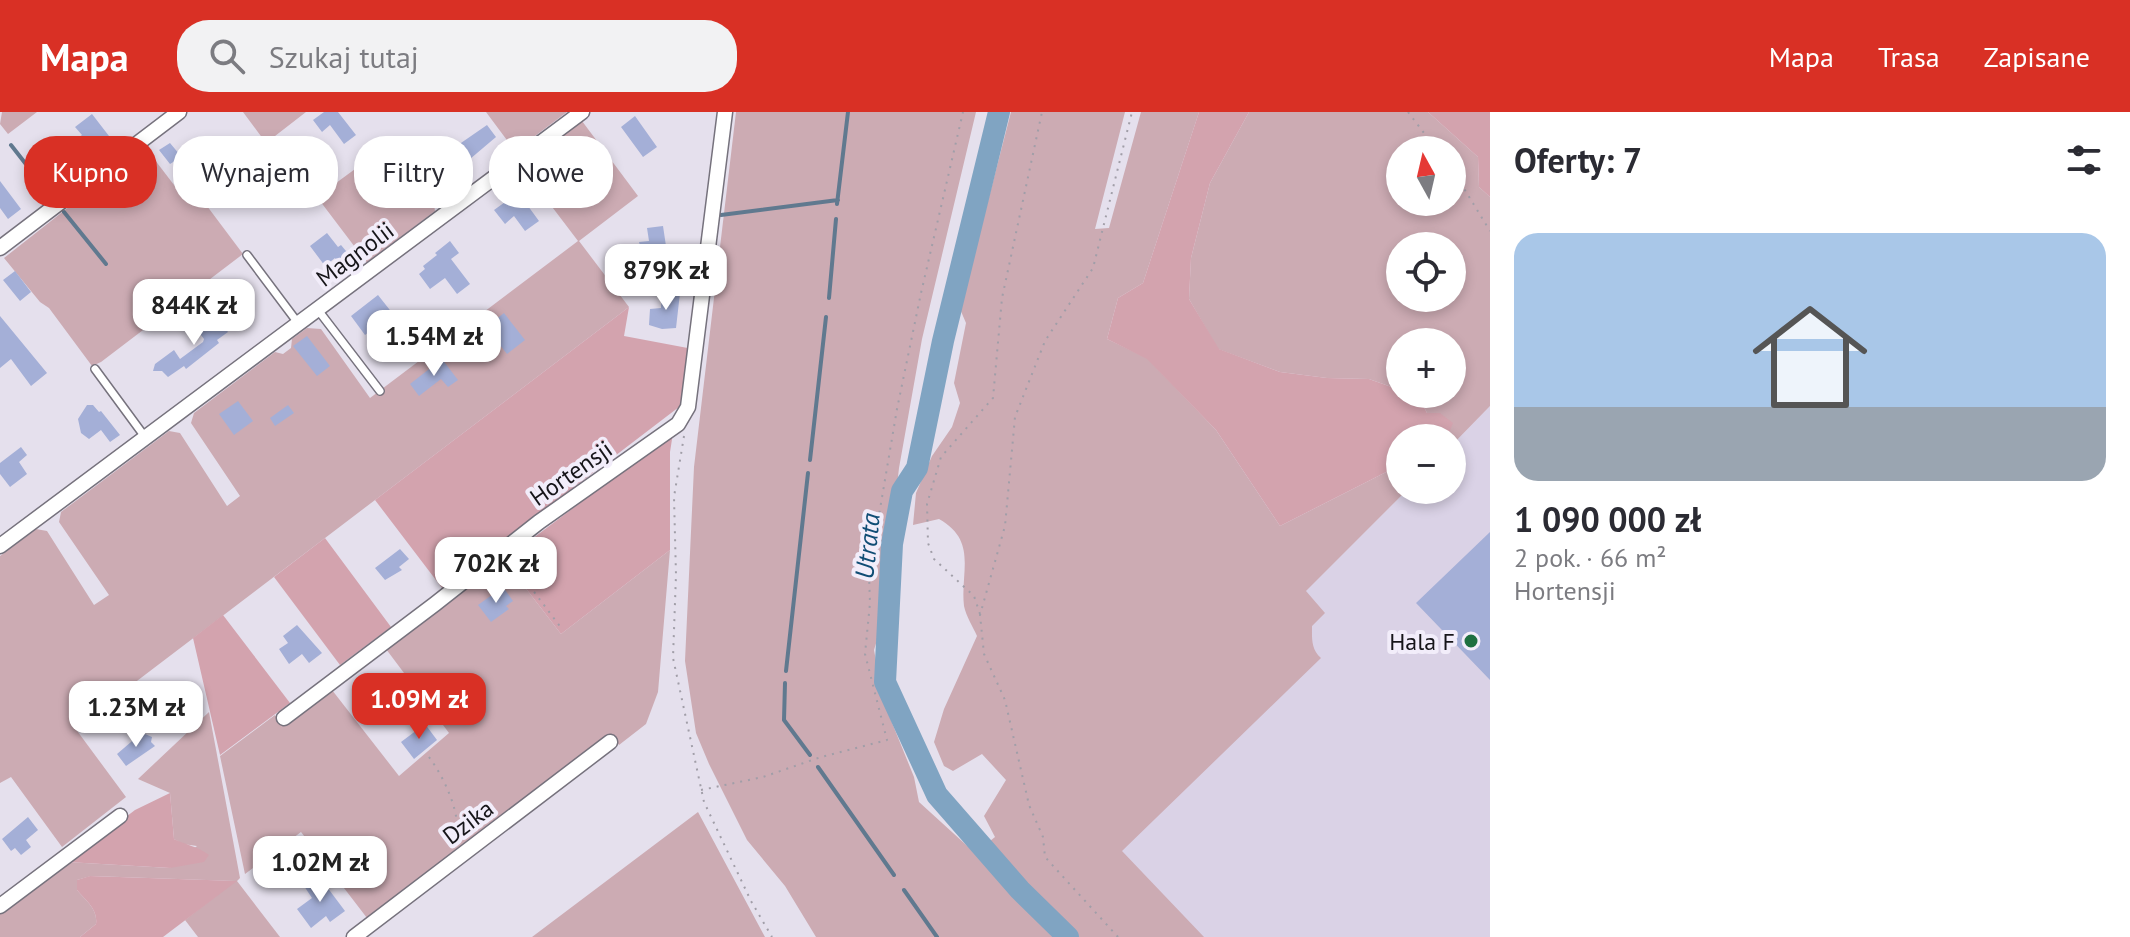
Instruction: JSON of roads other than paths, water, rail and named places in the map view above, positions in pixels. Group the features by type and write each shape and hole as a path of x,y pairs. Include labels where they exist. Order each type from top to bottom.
{"street":[{"path":"0,248 179,112"},
{"name":"Magnolii","path":"0,546 582,112"},
{"name":"Hortensji","path":"284,718 502,550 678,424 688,407 725,112"},
{"name":"Dzika","path":"354,937 610,742"},
{"path":"0,906 120,816"}],"lane":[{"path":"247,255 298,323"},
{"path":"318,310 380,391"},
{"path":"95,369 146,439"}],"waterway":[{"path":"837,204 848,112"},
{"name":"Utrata","path":"999,112 943,341 917,468 902,491 892,544 885,682 937,795 1020,890 1068,937"},
{"path":"11,145 24,162"},
{"path":"721,215 838,200"},
{"path":"64,212 106,264"},
{"path":"829,298 836,219"},
{"path":"810,460 826,317"},
{"path":"786,671 808,473"},
{"path":"785,683 784,720 810,755"},
{"path":"818,767 894,875"},
{"path":"904,890 937,937"}],"place":[{"name":"Hala F","path":"1471,641"}]}
